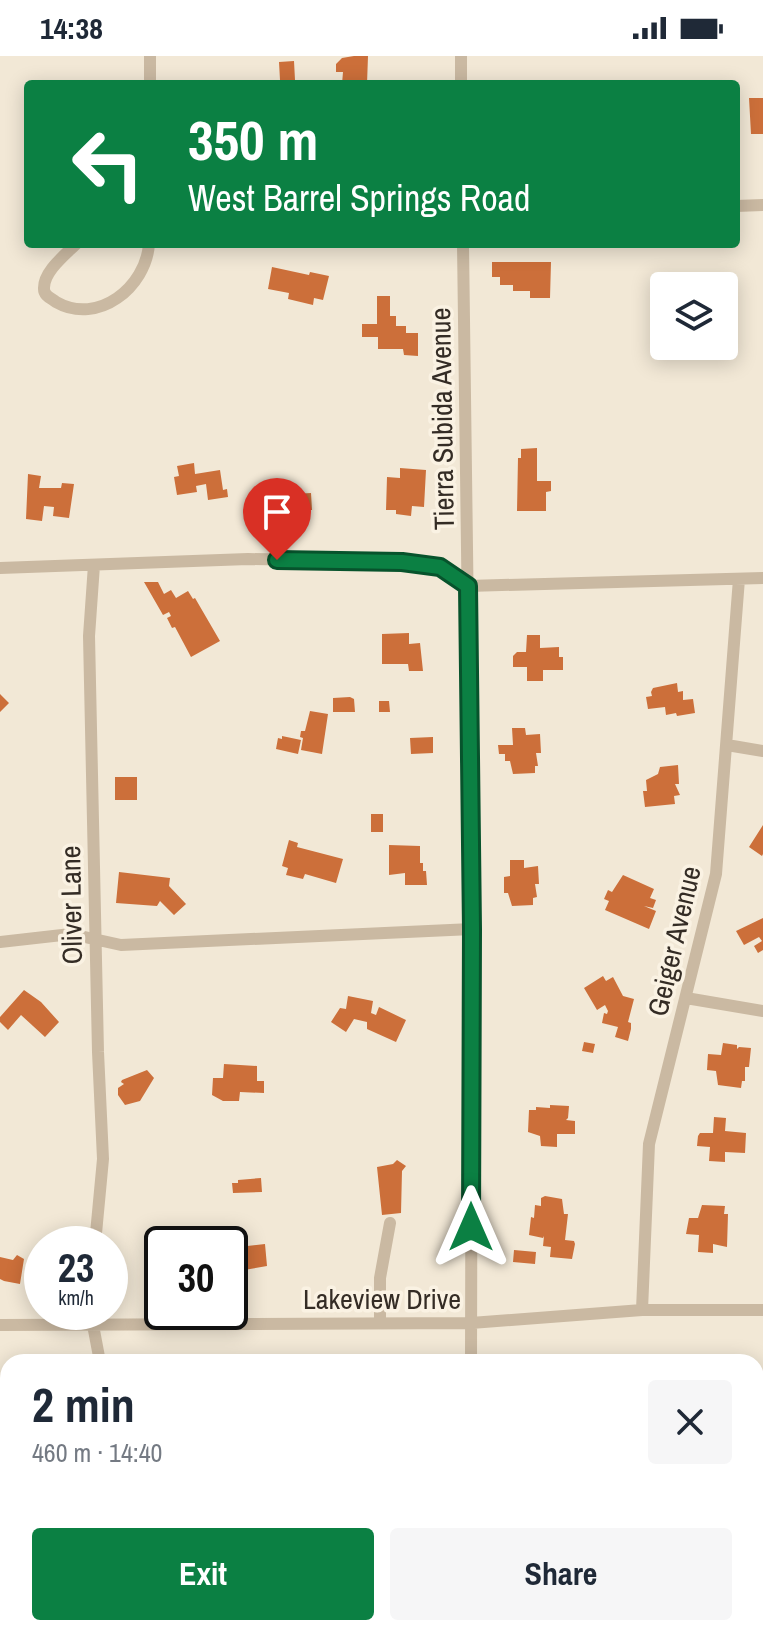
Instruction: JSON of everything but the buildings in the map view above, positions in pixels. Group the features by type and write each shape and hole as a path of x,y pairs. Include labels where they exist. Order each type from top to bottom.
{"street":[{"path":"150,56 150,80"},
{"path":"461,56 461,80"},
{"path":"740,206 763,205"},
{"path":"72,248 55,265 45,281 44,290 46,296 74,310 97,309 111,303 140,275 148,259 149,248"},
{"name":"Tierra Subida Avenue","path":"463,248 472,929 471,1354"},
{"path":"0,568 248,559 402,562 440,567 468,586 763,578"},
{"name":"Oliver Lane","path":"94,565 89,636 103,1159 97,1226"},
{"name":"Geiger Avenue","path":"642,1310 649,1144 716,874 739,579"},
{"path":"727,745 763,751"},
{"path":"0,942 71,934 121,945 472,929"},
{"path":"686,998 763,1011"},
{"path":"380,1323 380,1278 390,1223"},
{"name":"Lakeview Drive","path":"128,1319 471,1323 642,1310 763,1310"},
{"name":"Lakeview Drive","path":"0,1325 24,1323"},
{"path":"95,1330 99,1354"}],"route":[{"path":"277,560 402,562 440,567 468,586 471,1227"}]}
